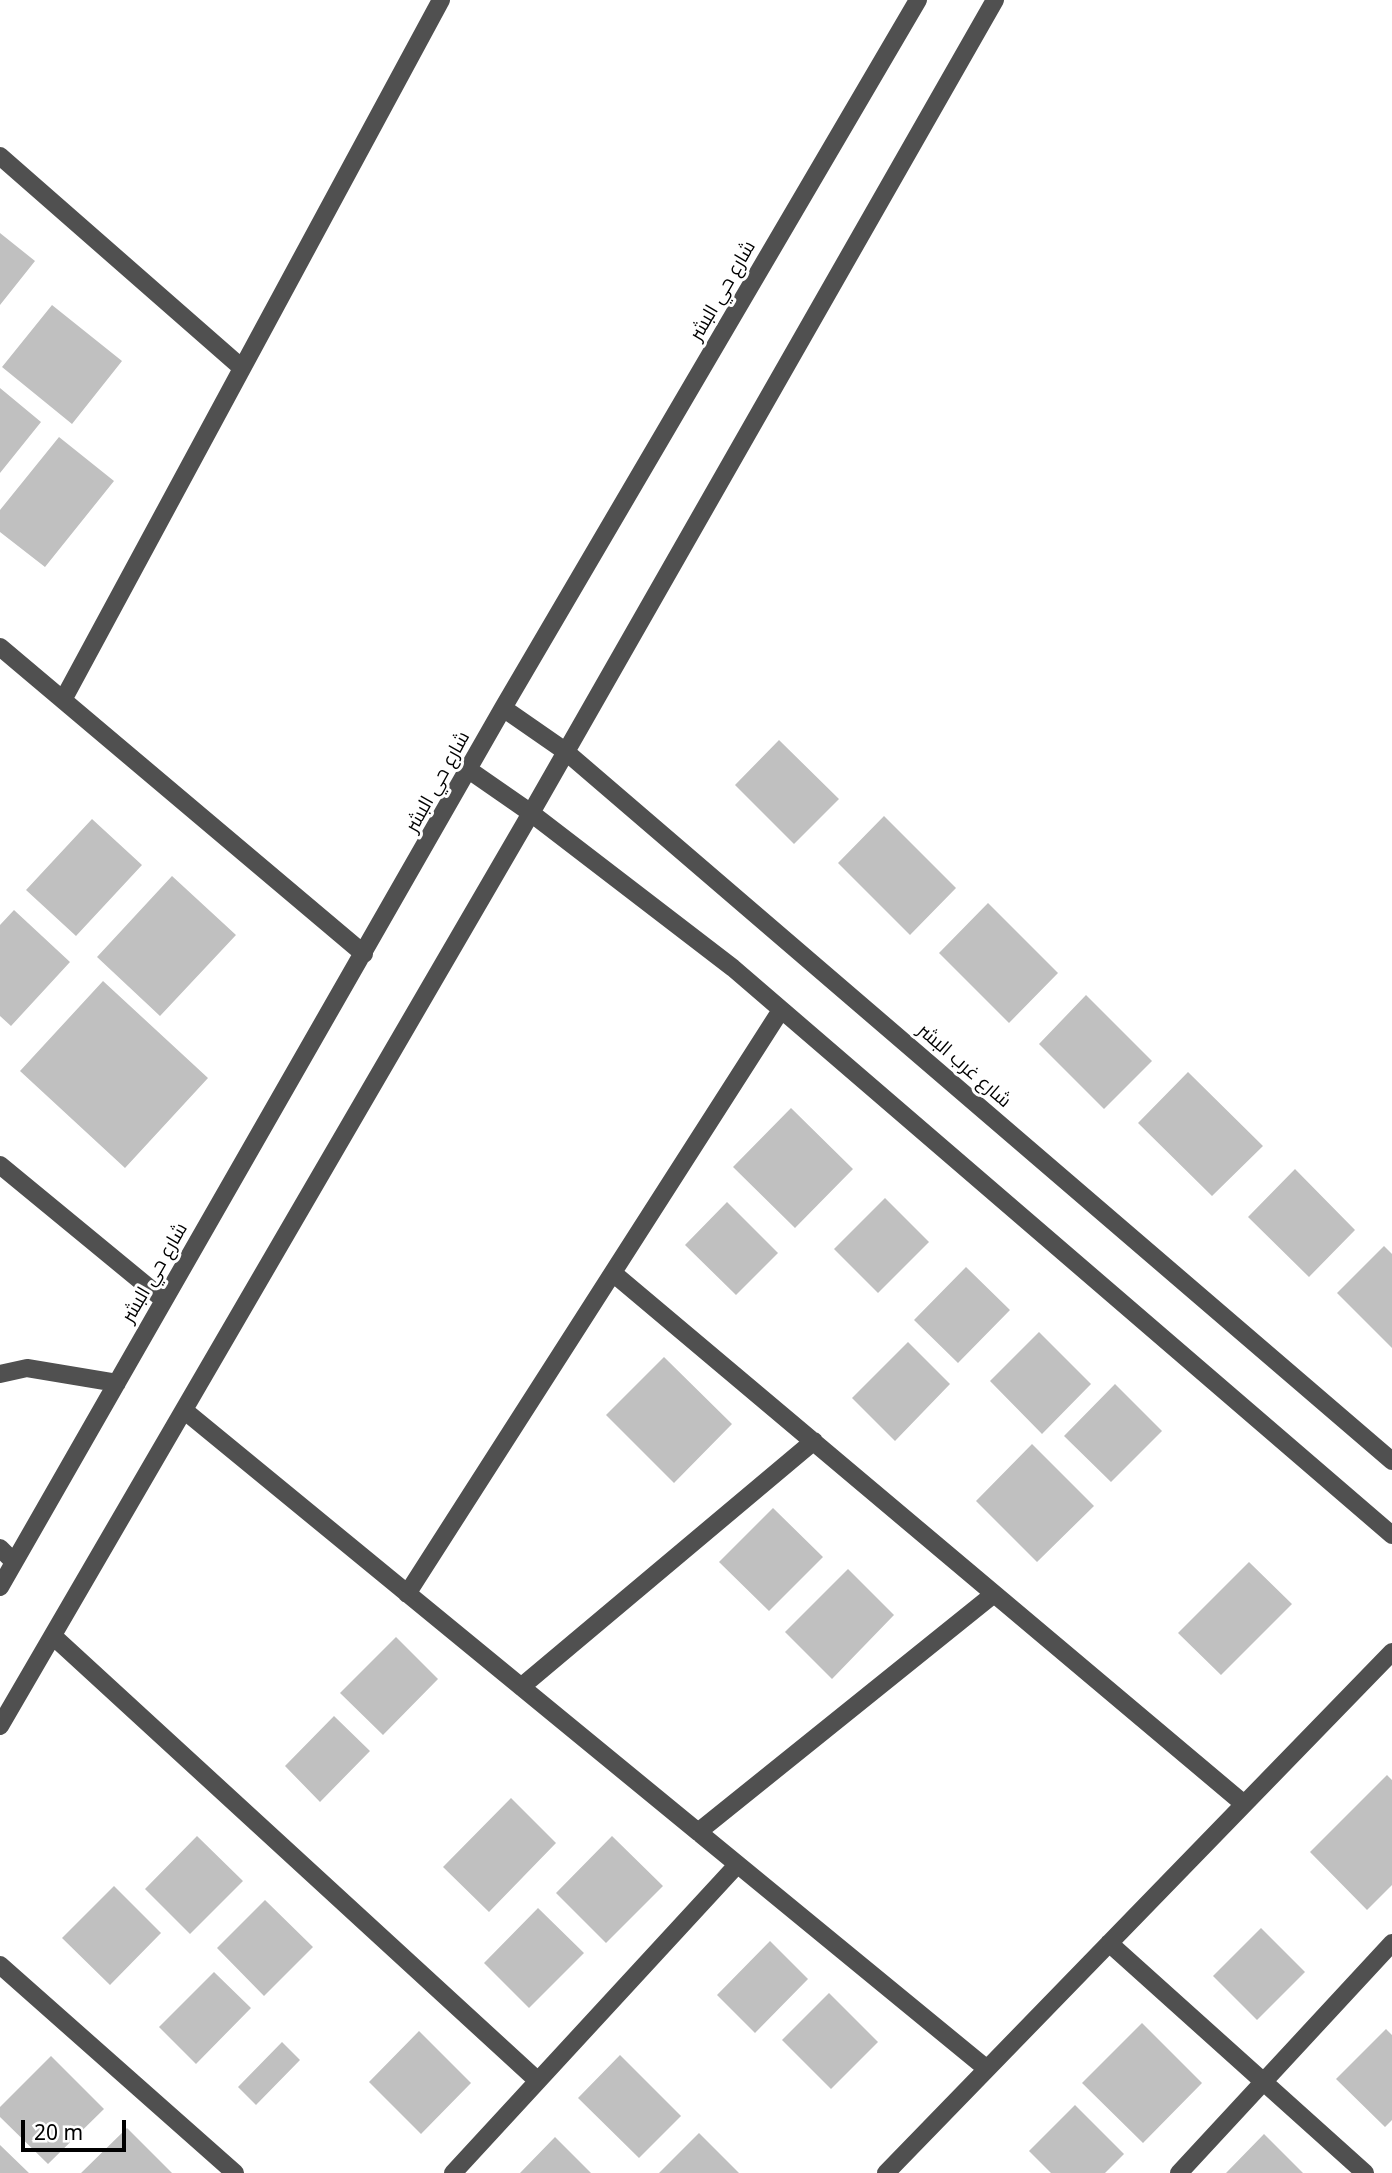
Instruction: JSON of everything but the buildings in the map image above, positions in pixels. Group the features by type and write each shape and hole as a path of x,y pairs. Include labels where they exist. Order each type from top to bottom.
{"street":[{"path":"62,700 441,0"},
{"name":"شارع حي البشر","path":"0,1587 503,708 918,0"},
{"path":"0,1726 531,813 995,0"},
{"path":"0,156 242,368"},
{"path":"0,647 364,954"},
{"name":"شارع غرب البشر","path":"503,708 565,751 1392,1461"},
{"path":"469,770 531,813 733,968 1392,1535"},
{"path":"407,1594 781,1010"},
{"path":"0,1165 164,1300"},
{"path":"612,1273 1244,1804"},
{"path":"0,1374 27,1368 117,1382"},
{"path":"184,1411 987,2069"},
{"path":"521,1687 814,1441"},
{"path":"0,1548 14,1562"},
{"path":"698,1832 994,1594"},
{"path":"53,1636 538,2081"},
{"path":"886,2173 1392,1652"},
{"path":"453,2173 737,1865"},
{"path":"1109,1943 1365,2173"},
{"path":"1179,2173 1392,1943"},
{"path":"0,1965 235,2173"}]}
